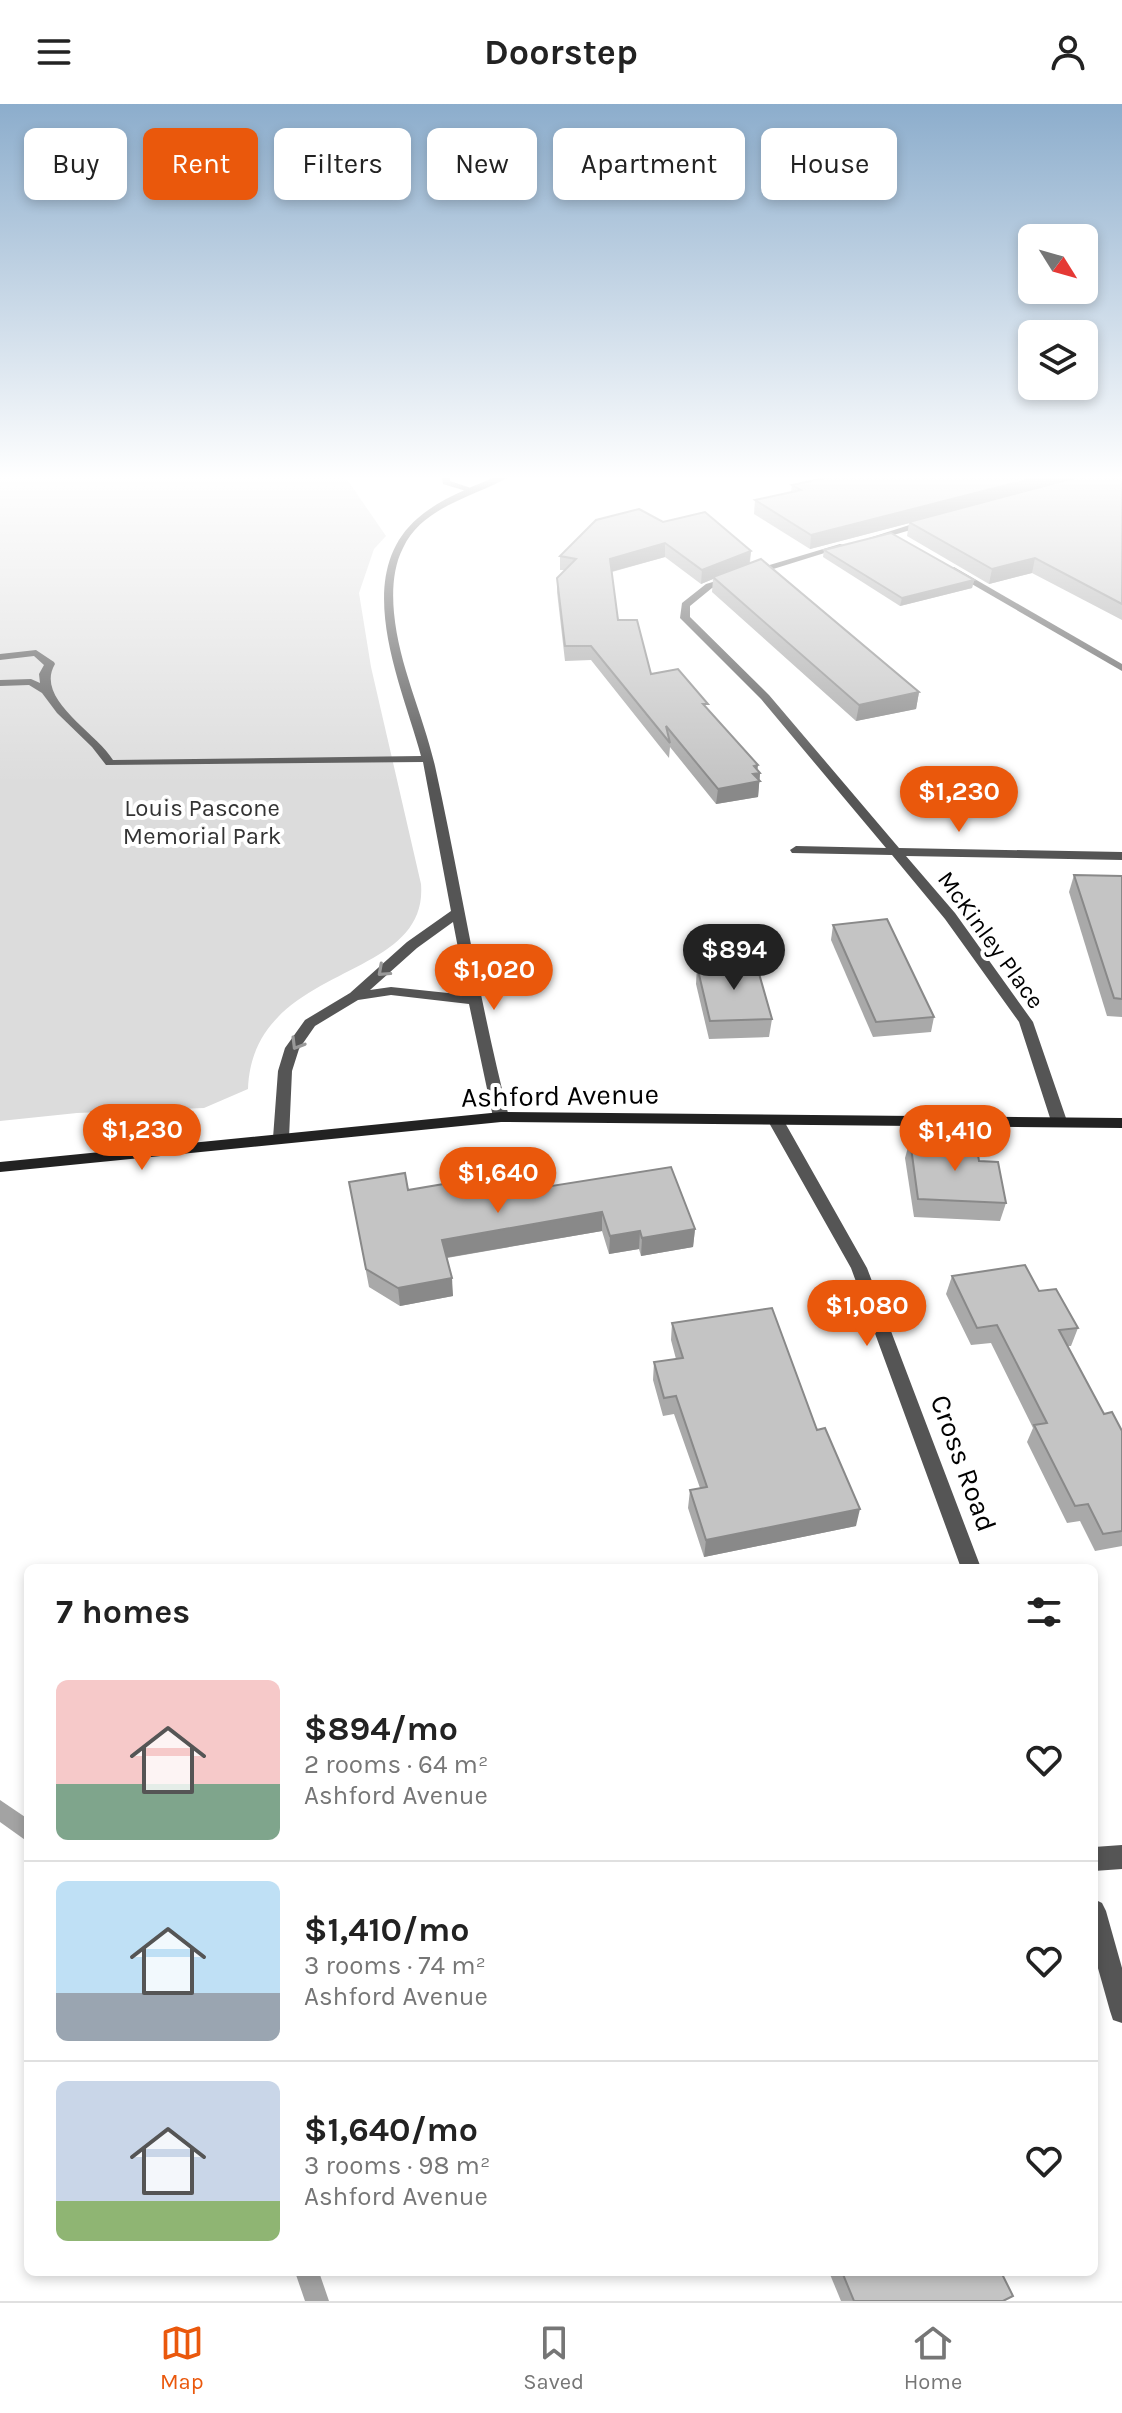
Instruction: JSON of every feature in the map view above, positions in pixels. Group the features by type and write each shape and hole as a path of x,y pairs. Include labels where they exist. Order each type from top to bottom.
{"main road":[{"name":"Ashford Avenue","path":"0,1167 501,1117 1122,1123"}],"street":[{"path":"392,578 390,626 427,759 473,1000 501,1117"},
{"name":"McKinley Place","path":"731,578 709,586 685,605 685,618 765,697 950,916 1026,1022 1059,1121"},
{"path":"967,578 1122,668"},
{"path":"0,657 26,653 44,657 50,664 44,674 46,691"},
{"path":"0,683 31,682 46,691 63,717 103,751 110,763 427,759"},
{"path":"796,850 1122,856"},
{"path":"281,1138 285,1071 292,1048 310,1023 355,996 412,945 456,914"},
{"path":"355,996 391,991 473,1000"},
{"name":"Cross Road","path":"776,1121 859,1268 970,1564"},
{"path":"1098,1859 1122,1857"},
{"path":"1098,1925 1122,2011"}],"green space":[{"name":"Louis Pascone Memorial Park","path":"0,578 364,578 359,593 371,667 421,884 416,917 398,940 371,959 307,994 278,1017 257,1047 248,1089 204,1108 77,1113 0,1121"}],"building":[{"path":"557,578 612,578 618,620 637,620 651,674 678,669 708,704 703,704 758,765 754,766 760,773 753,774 760,781 718,789 666,726 670,743 591,646 565,646"},
{"path":"714,578 783,578 919,692 859,705"},
{"path":"869,578 974,580 902,598"},
{"path":"1072,578 1122,578 1122,604"},
{"path":"1074,875 1122,876 1122,999 1114,998"},
{"path":"887,919 934,1017 876,1022 833,925"},
{"path":"756,963 772,1019 710,1021 697,966"},
{"path":"910,1140 976,1143 979,1161 998,1162 1006,1203 918,1199"},
{"path":"671,1167 695,1229 642,1238 640,1231 610,1236 602,1212 442,1240 452,1278 398,1288 366,1269 349,1182 405,1173 408,1190 527,1170 533,1189"},
{"path":"1025,1265 1039,1291 1056,1289 1078,1328 1059,1330 1104,1414 1112,1412 1122,1431 1122,1531 1103,1534 1088,1504 1075,1506 1034,1425 1047,1423 997,1325 977,1328 952,1276"},
{"path":"772,1308 817,1430 825,1428 860,1509 706,1540 690,1490 707,1487 676,1396 664,1398 654,1362 683,1358 672,1323"},
{"path":"844,2276 1003,2276 1013,2296 1003,2301 854,2301"}],"waterway":[{"path":"0,1810 24,1829"},
{"path":"308,2276 317,2301"}]}
